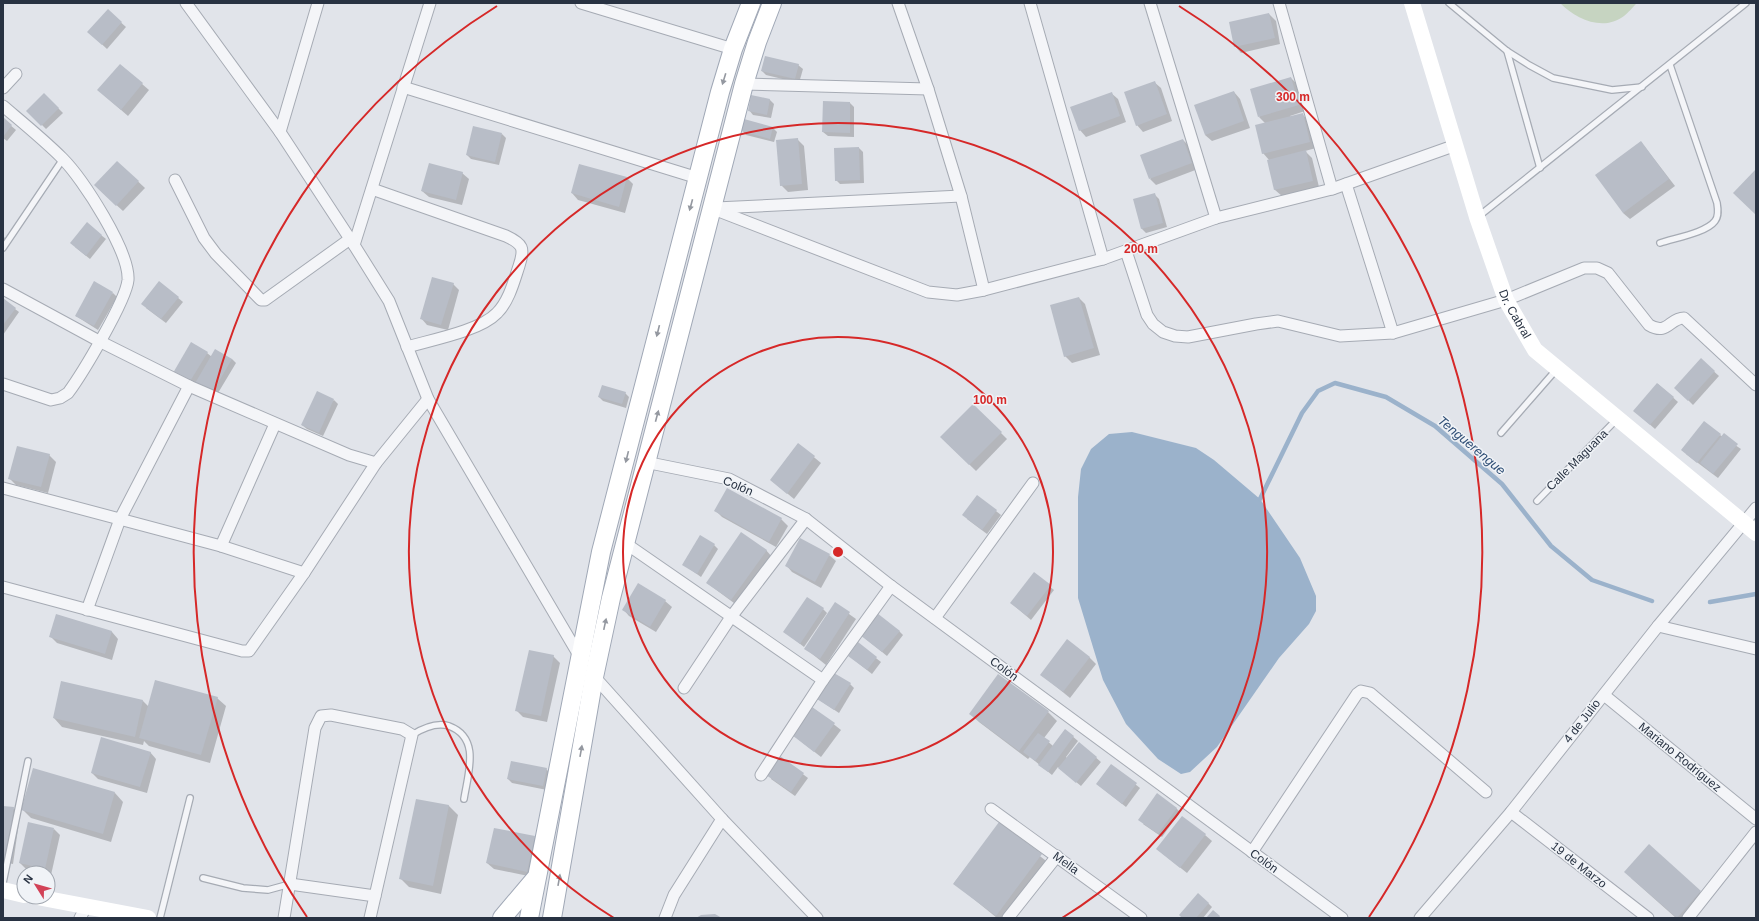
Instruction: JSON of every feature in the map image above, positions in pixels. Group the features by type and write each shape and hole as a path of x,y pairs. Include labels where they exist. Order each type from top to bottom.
{"main road":[{"path":"529,918 601,552 720,92 733,49 751,3"},
{"path":"552,918 594,677 610,598 710,208 744,84 757,42 772,3"},
{"path":"502,918 537,876"}],"street":[{"path":"186,3 280,132 352,242 388,301 428,399 580,656 594,677 722,820 816,918"},
{"path":"280,132 318,3"},
{"path":"175,180 204,238 216,254 261,300 265,300 352,242 372,189 430,3"},
{"path":"581,3 733,49"},
{"path":"898,3 928,89 961,196 984,290"},
{"path":"1030,3 1103,259"},
{"path":"1150,3 1216,218"},
{"path":"1279,3 1332,189"},
{"name":"Dr. Cabral","path":"1412,3 1477,218 1506,300 1535,350 1756,533"},
{"path":"3,88 16,74"},
{"path":"744,84 928,89"},
{"path":"403,87 698,178"},
{"path":"3,106 63,159 97,205 121,249 126,265 128,280 123,298 75,384 68,393 60,398 51,400 3,384"},
{"path":"710,208 928,292 957,295 984,290 1103,259 1216,218 1332,189 1456,145"},
{"path":"1346,184 1393,333"},
{"path":"372,189 506,236 517,241 522,246 522,254 511,290 498,312 484,324 407,347"},
{"path":"710,208 961,196"},
{"path":"1126,251 1147,315 1163,332 1175,336 1188,337 1278,321 1340,336 1393,333 1506,300 1584,268 1597,268 1608,273 1649,325 1655,329 1662,329 1679,318 1684,318 1756,385"},
{"path":"3,289 99,341 189,386 349,455 376,463"},
{"path":"87,610 120,519 189,386"},
{"path":"3,587 242,651 249,650 304,573 376,463 428,399"},
{"path":"221,546 275,424"},
{"name":"Colón","path":"645,462 729,479 806,520 891,586 1342,918"},
{"path":"935,618 1033,483"},
{"path":"3,488 221,546 304,573"},
{"name":"4 de Julio","path":"1420,918 1510,812 1658,626 1756,508"},
{"path":"684,688 731,617 806,520"},
{"path":"625,543 822,680"},
{"path":"761,775 822,680 891,586"},
{"path":"1658,626 1756,648"},
{"path":"1252,852 1357,694 1361,691 1370,693 1486,792"},
{"name":"Mariano Rodríguez","path":"1604,694 1756,819"},
{"path":"284,918 316,728 321,716 331,715 402,729 412,735 370,918"},
{"name":"Mella","path":"991,809 1141,918"},
{"name":"19 de Marzo","path":"1510,812 1648,918"},
{"path":"665,918 674,895 722,820"},
{"path":"1688,918 1756,832"},
{"path":"1008,918 1057,856"},
{"path":"290,884 375,896"},
{"path":"3,890 16,892"},
{"path":"56,903 83,912 148,918"}],"lane":[{"path":"1449,3 1508,51 1529,66 1553,78 1612,90 1642,87"},
{"path":"1477,218 1746,3"},
{"path":"1508,51 1540,168"},
{"path":"1660,243 1709,228 1716,220 1718,212 1717,203 1670,65"},
{"path":"3,248 63,159"},
{"path":"1501,433 1557,368"},
{"name":"Calle Maguana","path":"1537,501 1618,418"},
{"path":"412,735 424,727 444,724 457,729 468,741 471,761 464,799"},
{"path":"3,883 28,761"},
{"path":"160,918 190,798"},
{"path":"203,878 243,888 268,890 290,884"}],"green space":[{"path":"1560,3 1637,3 1626,15 1616,21 1599,23 1590,22 1574,14"}],"water":[{"path":"1132,432 1196,448 1214,460 1260,499 1300,558 1316,596 1316,611 1309,624 1279,658 1217,747 1190,772 1181,774 1158,759 1126,724 1103,680 1078,598 1078,497 1081,469 1091,449 1109,434"}],"building":[{"path":"108,9 122,22 102,45 87,32"},
{"path":"1269,13 1275,38 1234,47 1229,22"},
{"path":"765,56 799,64 795,79 761,71"},
{"path":"120,64 143,83 121,110 97,90"},
{"path":"1291,77 1299,105 1258,117 1250,89"},
{"path":"1155,81 1167,114 1136,126 1124,92"},
{"path":"1234,91 1244,121 1205,135 1194,105"},
{"path":"1112,92 1120,116 1079,131 1070,107"},
{"path":"44,93 59,108 41,126 26,111"},
{"path":"751,95 770,99 767,115 748,111"},
{"path":"823,101 850,102 850,133 822,132"},
{"path":"1303,113 1310,142 1262,154 1255,125"},
{"path":"3,117 12,125 3,137"},
{"path":"744,119 773,127 770,139 741,131"},
{"path":"473,126 502,133 495,162 466,155"},
{"path":"798,138 802,184 780,186 776,140"},
{"path":"1183,139 1192,163 1149,179 1140,155"},
{"path":"1641,141 1669,179 1623,213 1595,175"},
{"path":"859,147 860,180 835,181 834,148"},
{"path":"1306,150 1313,181 1274,190 1267,160"},
{"path":"117,161 139,181 116,206 94,185"},
{"path":"429,163 463,172 456,200 421,191"},
{"path":"579,164 627,177 619,207 571,193"},
{"path":"1756,169 1756,215 1733,193"},
{"path":"1155,193 1163,223 1141,229 1133,199"},
{"path":"87,222 102,235 86,256 70,243"},
{"path":"432,277 454,283 441,325 420,319"},
{"path":"94,281 113,292 94,326 75,316"},
{"path":"159,281 179,297 161,319 141,304"},
{"path":"1079,297 1094,348 1064,357 1050,305"},
{"path":"3,298 16,308 3,325"},
{"path":"191,342 208,352 189,383 173,373"},
{"path":"215,349 232,359 211,395 194,385"},
{"path":"1701,358 1715,371 1688,401 1674,388"},
{"path":"1657,383 1674,397 1650,425 1633,411"},
{"path":"602,385 626,392 622,404 598,397"},
{"path":"317,391 334,399 319,433 301,425"},
{"path":"973,404 1002,432 969,465 940,437"},
{"path":"1704,421 1721,434 1697,463 1681,450"},
{"path":"1724,433 1738,444 1713,474 1700,463"},
{"path":"798,443 815,456 787,494 770,480"},
{"path":"17,446 50,454 41,487 8,479"},
{"path":"727,488 782,518 769,542 714,511"},
{"path":"977,495 997,510 982,530 962,515"},
{"path":"741,532 767,550 731,600 706,583"},
{"path":"700,535 715,544 697,574 682,565"},
{"path":"800,538 830,554 815,582 785,566"},
{"path":"1034,572 1051,585 1027,616 1010,603"},
{"path":"638,583 666,600 650,627 622,610"},
{"path":"807,597 824,608 800,644 783,632"},
{"path":"835,602 850,612 820,659 804,649"},
{"path":"877,613 900,631 882,652 860,635"},
{"path":"56,614 112,631 105,654 49,637"},
{"path":"1067,639 1090,657 1063,692 1040,675"},
{"path":"858,642 877,657 867,670 848,656"},
{"path":"529,650 554,655 541,716 515,711"},
{"path":"834,673 851,683 834,710 817,699"},
{"path":"998,674 1049,711 1019,751 969,714"},
{"path":"155,680 218,697 201,755 139,738"},
{"path":"61,681 143,700 135,737 53,718"},
{"path":"812,707 835,723 814,752 792,735"},
{"path":"1065,729 1074,736 1048,772 1038,765"},
{"path":"1038,733 1050,741 1035,761 1023,752"},
{"path":"101,737 151,752 140,787 91,773"},
{"path":"1079,742 1097,757 1076,783 1058,768"},
{"path":"780,756 804,773 791,792 766,775"},
{"path":"511,761 547,768 543,786 507,779"},
{"path":"1111,764 1137,783 1122,804 1096,784"},
{"path":"33,768 115,792 103,834 21,810"},
{"path":"1157,793 1177,808 1158,834 1138,820"},
{"path":"416,799 449,805 433,886 399,879"},
{"path":"3,806 14,807 7,858 3,857"},
{"path":"1182,816 1206,834 1180,868 1156,849"},
{"path":"28,822 54,828 46,865 28,865 19,863"},
{"path":"999,822 1042,854 996,916 953,884"},
{"path":"494,828 535,836 527,872 486,863"},
{"path":"1649,844 1701,891 1677,918 1624,872"},
{"path":"1198,893 1209,903 1196,918 1182,918 1179,915"},
{"path":"1213,910 1220,916 1219,918 1206,918"},
{"path":"715,914 722,918 696,918 701,915"}],"waterway":[{"name":"Tenguerengue","path":"1260,499 1302,413 1318,391 1335,383 1386,397 1435,426 1502,484 1551,546 1592,580 1652,601"},
{"name":"Tenguerengue","path":"1710,602 1756,594"}]}
